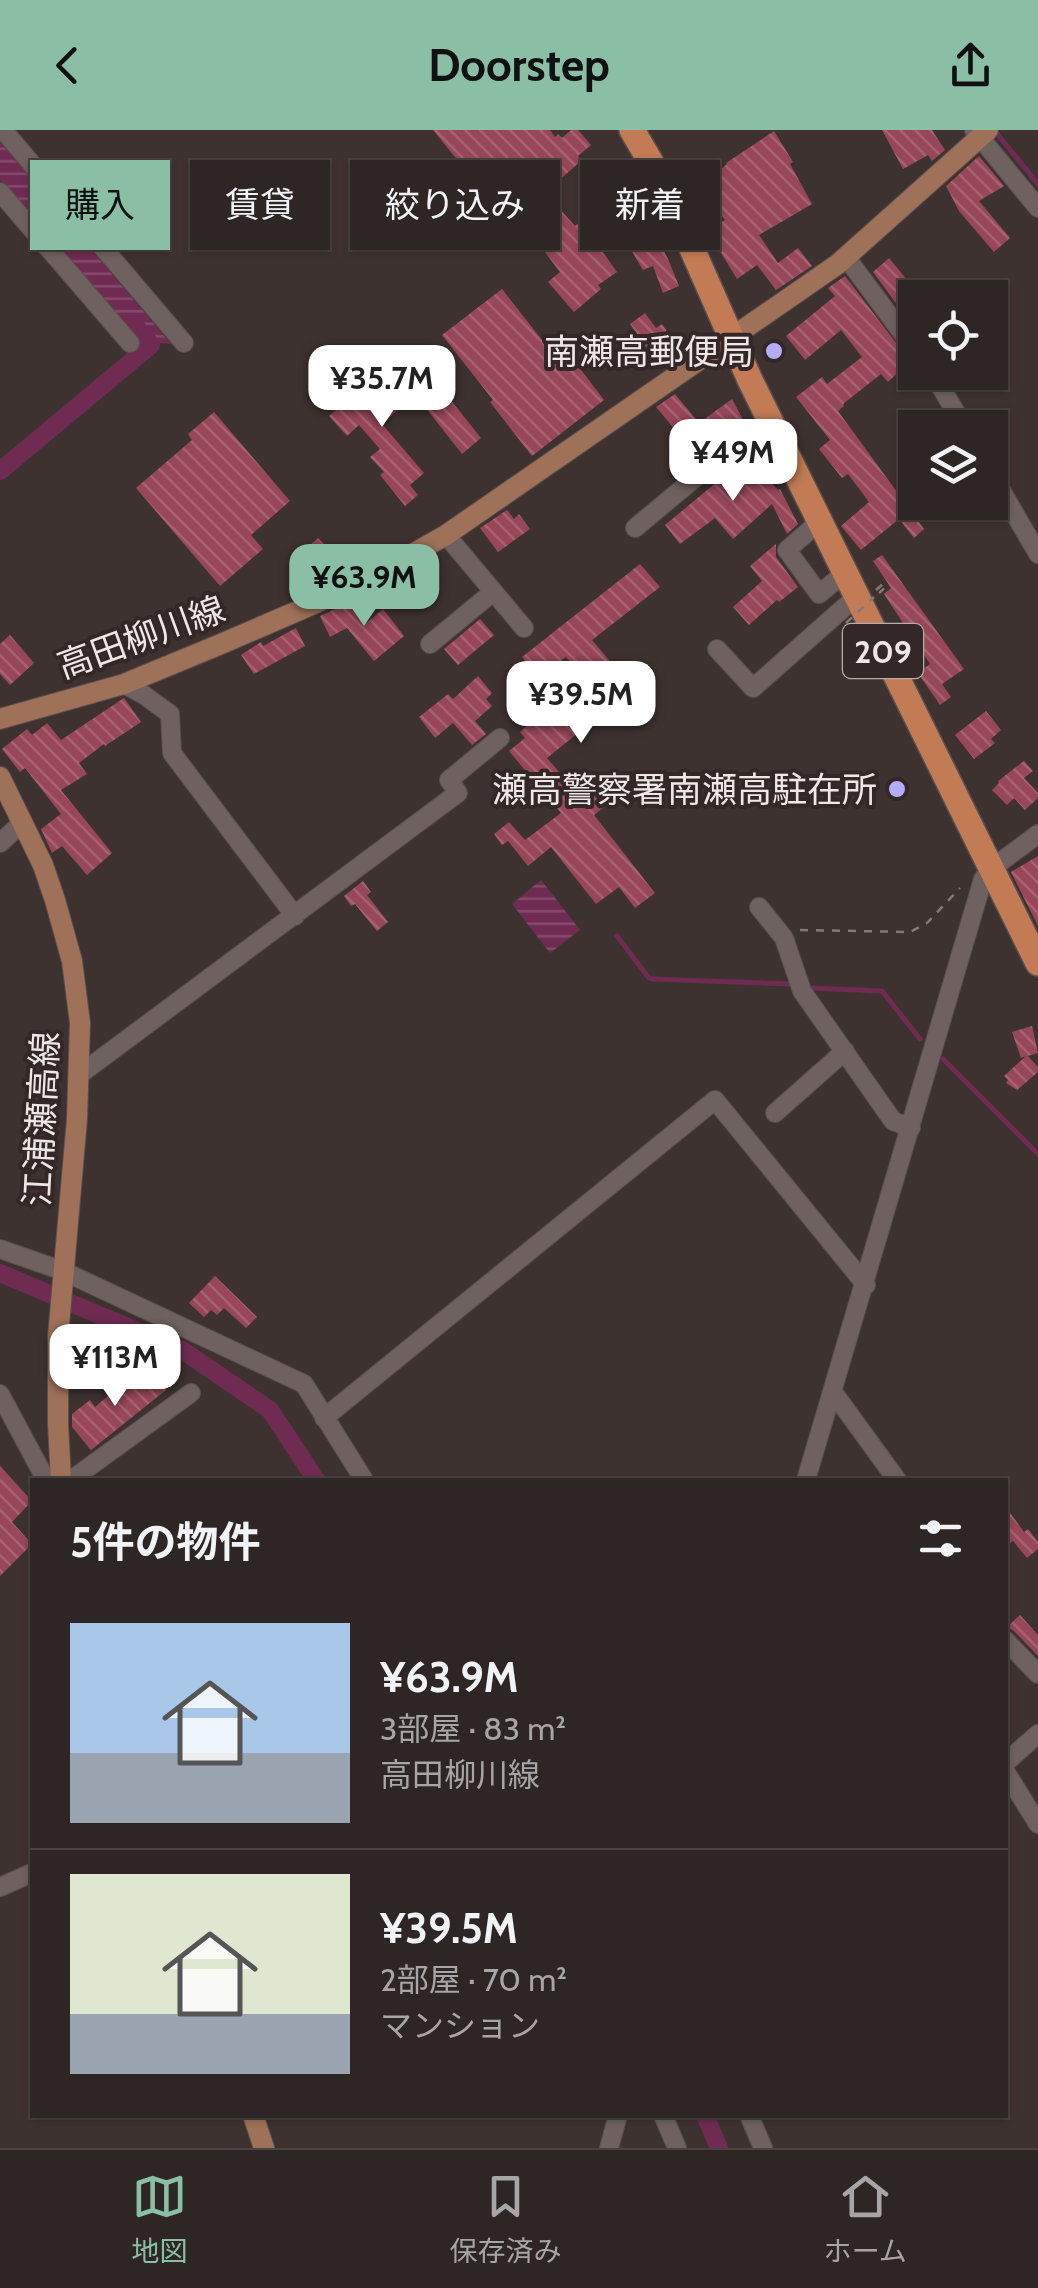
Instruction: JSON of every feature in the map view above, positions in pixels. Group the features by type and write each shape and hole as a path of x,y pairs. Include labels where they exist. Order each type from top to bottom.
{"highway":[{"name":"209","path":"632,130 662,184 819,522 858,589 1038,964"}],"main road":[{"name":"高田柳川線","path":"0,720 124,684 316,603 446,535 846,257 982,132"},
{"name":"江浦瀬高線","path":"0,776 43,864 72,961 80,1023 58,1338 61,1478"},
{"path":"255,2118 264,2148"}],"street":[{"path":"3,130 184,343"},
{"path":"982,132 1038,208"},
{"path":"0,192 130,342"},
{"path":"846,257 898,327"},
{"path":"635,528 737,443 765,444 778,437"},
{"path":"1008,502 1038,554"},
{"path":"819,522 787,550 819,594 858,589"},
{"path":"446,535 524,628"},
{"path":"717,649 753,688 858,589"},
{"path":"430,644 493,592"},
{"path":"124,684 170,714 172,752 295,916"},
{"path":"79,1076 458,793 448,780 500,738"},
{"path":"0,843 22,822"},
{"path":"807,1478 984,879 1038,834"},
{"path":"759,908 784,938 802,990 844,1052 893,1121 911,1128"},
{"path":"775,1113 844,1052"},
{"path":"324,1418 714,1100 866,1284"},
{"path":"0,1250 304,1384 363,1478"},
{"path":"832,1392 896,1478"},
{"path":"74,1478 191,1393"},
{"path":"0,1396 45,1478"},
{"path":"1008,1643 1038,1674"},
{"path":"1008,1760 1038,1734"},
{"path":"1008,1776 1038,1824"},
{"path":"0,1887 30,1874"},
{"path":"609,2148 617,2118"},
{"path":"664,2118 677,2148"},
{"path":"750,2118 764,2148"}],"path":[{"path":"846,623 858,589 885,586"},
{"path":"778,929 910,932 926,923 963,886"}],"shaded area":[{"path":"0,142 30,177 30,215 0,180"},
{"path":"60,250 91,250 171,344 137,341"},
{"path":"541,880 580,930 550,953 512,904"}],"building":[{"path":"433,130 550,130 555,137 558,134 562,138 571,130 578,130 591,145 578,156 580,162 560,179 560,160 457,160"},
{"path":"882,130 932,130 945,150 932,161 928,155 903,169"},
{"path":"774,131 812,204 759,235 778,263 798,248 812,266 776,290 757,265 737,279 719,250 720,223 725,220 720,214 720,170"},
{"path":"979,156 1004,186 979,201 1010,238 994,252 959,211 946,186"},
{"path":"560,209 575,226 580,222 580,250 601,250 617,272 598,285 601,289 574,312 548,282 560,272 543,250 560,250"},
{"path":"631,250 663,250 679,286 663,293 653,266 643,270"},
{"path":"889,258 907,280 898,280 898,306 873,272"},
{"path":"845,276 898,345 898,372 888,382 881,374 838,411 898,493 898,520 861,550 841,526 869,502 848,474 842,478 819,449 830,440 796,397 822,377 827,384 862,357 841,330 805,360 786,336 835,296 828,288"},
{"path":"502,289 553,354 563,346 604,400 532,456 442,335"},
{"path":"645,313 656,328 662,324 670,336 649,351 630,324"},
{"path":"384,367 411,398 382,424 424,473 410,485 418,495 405,506 370,457 380,449 359,425 347,436 329,416"},
{"path":"437,383 481,438 462,454 418,398"},
{"path":"675,394 699,423 732,399 747,427 729,433 699,458 656,407"},
{"path":"214,412 290,501 251,535 263,549 220,586 136,488 192,440 188,434"},
{"path":"747,457 780,489 798,524 787,534 772,504 733,539 715,518 680,544 665,525"},
{"path":"507,510 514,519 519,514 530,529 498,552 480,528"},
{"path":"900,520 917,520 924,529 914,538"},
{"path":"318,538 335,556 317,573 300,554"},
{"path":"776,544 776,557 798,587 749,625 733,607 762,581 750,566"},
{"path":"882,555 964,669 942,684 951,697 940,705 918,673 930,664 884,594 891,588 873,561"},
{"path":"640,564 660,587 592,640 614,666 620,661 639,684 547,758 581,797 585,799 592,793 604,807 594,815 655,893 635,908 619,887 596,904 551,847 528,866 508,841 502,845 494,834 509,822 525,840 561,813 509,751 525,738 520,732 532,722 535,725 544,719 573,695 568,689 582,677 566,657 538,678 522,657"},
{"path":"352,601 364,625 383,609 404,636 374,661 347,628 330,637 320,616"},
{"path":"480,619 494,635 458,665 444,649"},
{"path":"296,628 305,646 254,674 241,655"},
{"path":"10,635 34,663 10,685 0,674 0,644"},
{"path":"478,676 492,693 486,699 492,706 475,721 486,734 472,745 453,723 435,738 419,717 448,694 453,699"},
{"path":"124,698 141,722 79,763 87,774 61,790 112,853 87,875 62,846 52,853 41,829 61,814 25,768 20,772 2,749 27,729 32,735 47,723 61,740"},
{"path":"986,711 1001,730 991,739 995,743 974,759 955,735"},
{"path":"1024,761 1033,771 1024,778 1038,793 1038,798 1025,810 1014,798 1007,805 992,790"},
{"path":"1038,856 1038,926 1011,872"},
{"path":"363,881 371,892 367,895 388,922 377,931 344,896"},
{"path":"1032,1026 1038,1053 1028,1056 1038,1072 1017,1090 1006,1083 1004,1076 1026,1056 1021,1058 1012,1032"},
{"path":"215,1276 257,1317 246,1328 224,1308 217,1315 211,1310 204,1317 189,1303"},
{"path":"148,1368 166,1390 91,1450 72,1427 72,1414 90,1400 95,1407"},
{"path":"0,1466 30,1499 12,1522 30,1546 0,1576"},
{"path":"1008,1510 1024,1532 1028,1529 1038,1542 1038,1549 1027,1558 1013,1541 1008,1545"},
{"path":"1020,1615 1038,1635 1038,1656 1008,1628"}],"waterway":[{"path":"994,130 1038,184"},
{"path":"0,471 151,345 133,323"},
{"path":"617,936 652,979 791,984"},
{"path":"810,988 882,991 920,1039"},
{"path":"943,1059 1038,1154"},
{"path":"0,1273 182,1350 270,1410 315,1478"},
{"path":"706,2118 719,2148"}],"place":[{"name":"南瀬高郵便局","path":"774,351"},
{"name":"瀬高警察署南瀬高駐在所","path":"897,789"}]}
